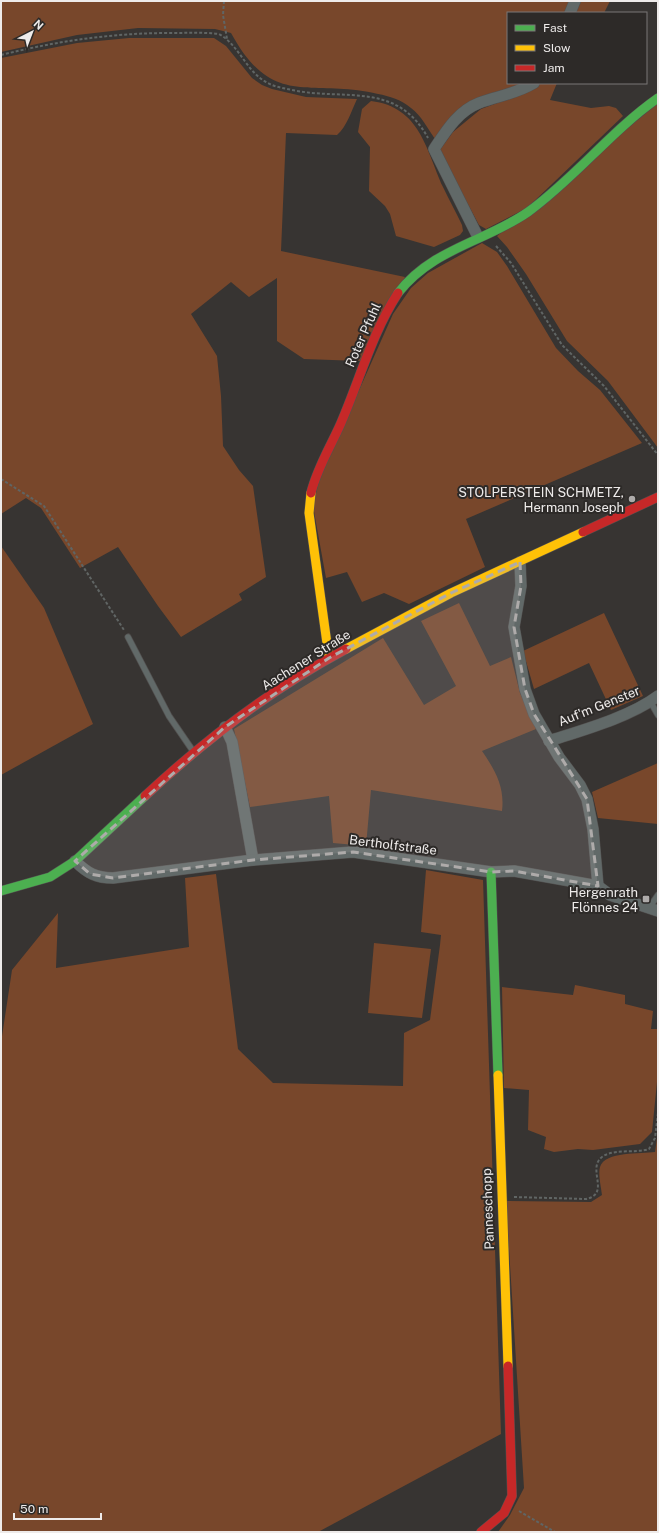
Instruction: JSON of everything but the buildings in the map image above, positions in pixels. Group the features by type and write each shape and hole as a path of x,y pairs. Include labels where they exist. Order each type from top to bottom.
{"street":[{"path":"570,12 574,1"},
{"path":"482,236 434,149 447,129 466,110 478,103 516,93 532,84"},
{"name":"Roter Pfuhl","path":"329,658 309,502 315,477 333,442 386,311 412,276 440,255 498,230 529,212 566,179 622,124 658,98"},
{"name":"Aachener Straße","path":"1,891 50,877 75,861 194,752 225,727 329,658 444,596 658,497"},
{"name":"Auf'm Genster","path":"520,562 521,586 515,612 515,641 525,689 534,714 549,741 580,785 588,800 593,829 598,886"},
{"name":"Auf'm Genster","path":"549,741 600,724 654,698"},
{"path":"225,727 232,742 253,860"},
{"name":"Bertholfstraße","path":"75,861 90,874 100,878 253,860 353,852 491,872 514,871 598,886 610,895 653,910"},
{"name":"Panneschopp","path":"491,872 512,1496 509,1506"},
{"path":"481,1532 503,1516 509,1506"}],"lane":[{"path":"128,637 168,716 194,752"},
{"path":"654,698 658,715"},
{"path":"653,910 658,895"}],"path":[{"path":"224,1 223,15 227,39"},
{"path":"1,55 50,44 108,35 219,34 227,39 254,73 265,82 300,91 378,97 401,106 422,126 434,149"},
{"path":"482,236 511,263 562,345 604,386 658,455"},
{"path":"1,479 44,506 128,637"},
{"path":"501,1197 593,1198 598,1186 596,1164 600,1158 608,1154 649,1149 655,1138 658,1113"},
{"path":"509,1506 555,1532"}],"highlighted area":[{"path":"520,562 521,586 514,627 525,689 534,714 587,799 598,886 514,871 491,872 353,852 253,860 113,878 90,874 75,861 225,727 329,658 451,593"}],"shaded area":[{"path":"1,1 572,1 567,12 507,12 507,84 526,84 478,100 435,139 415,111 404,103 395,99 354,90 312,88 278,82 262,73 247,57 231,33 215,29 138,28 77,35 1,52"},
{"path":"578,1 610,1 604,12 574,12"},
{"path":"129,38 214,38 226,46 252,78 262,85 272,89 306,97 357,99 346,123 337,135 286,133 281,251 405,277 360,361 304,359 277,341 277,278 249,297 231,282 191,314 217,356 221,396 223,446 239,470 253,486 266,577 239,594 242,600 181,637 118,547 80,568 41,508 26,498 1,514 1,58 77,43"},
{"path":"536,84 557,84 550,100 591,108 609,106 616,108 623,116 527,208 486,229 479,225 439,151 453,132 481,109 519,95"},
{"path":"371,101 387,105 401,112 411,121 419,132 426,145 443,187 462,225 463,231 460,235 434,247 396,236 390,214 385,206 369,191 370,147 358,132 362,109"},
{"path":"658,103 658,448 608,381 567,341 526,274 507,247 497,236"},
{"path":"482,243 497,252 507,266 556,348 578,371 600,390 642,443 466,519 485,567 409,604 384,593 362,602 347,572 326,578 313,506 319,480 393,314 411,288 428,273"},
{"path":"1,546 44,608 93,724 1,775"},
{"path":"459,603 490,666 511,657 520,693 536,729 482,751 498,779 503,802 502,811 371,790 366,846 333,843 329,796 250,807 234,729 383,638 424,705 456,686 421,621"},
{"path":"604,613 643,696 611,710 589,663 534,689 523,651"},
{"path":"658,763 658,824 598,818 592,792"},
{"path":"426,870 483,880 501,1434 318,1532 1,1532 1,1043 12,970 58,913 56,968 189,947 185,878 216,874 238,1049 273,1083 403,1086 404,1033 430,1020 440,945 441,935 421,932"},
{"path":"374,943 431,949 422,1018 368,1013"},
{"path":"575,985 625,995 625,1004 653,1011 651,1029 658,1029 658,1072 652,1132 640,1144 593,1150 578,1149 554,1152 544,1149 546,1137 528,1130 529,1090 504,1088 502,987 573,995"},
{"path":"658,1131 658,1532 498,1532 510,1515 524,1488 506,1201 591,1202 602,1195 599,1173 603,1162 609,1158 624,1154 655,1152"}],"traffic: fast":[{"path":"398,293 412,278 443,256 512,222 528,212 562,184 624,125 658,98"},
{"path":"1,891 50,877 75,861 145,796"},
{"path":"491,872 498,1075"}],"traffic: slow":[{"path":"311,493 309,513 329,658"},
{"path":"346,649 451,593 583,532"},
{"path":"498,1075 508,1366"}],"traffic: jam":[{"path":"311,493 324,457 341,423 374,340 398,293"},
{"path":"583,532 658,497"},
{"path":"145,796 192,754 241,716 292,680 346,649"},
{"path":"481,1532 504,1513 512,1496 508,1366"}],"place":[{"name":"STOLPERSTEIN SCHMETZ, Hermann Joseph","path":"632,499"},
{"name":"Hergenrath Flönnes 24","path":"646,899"}]}
